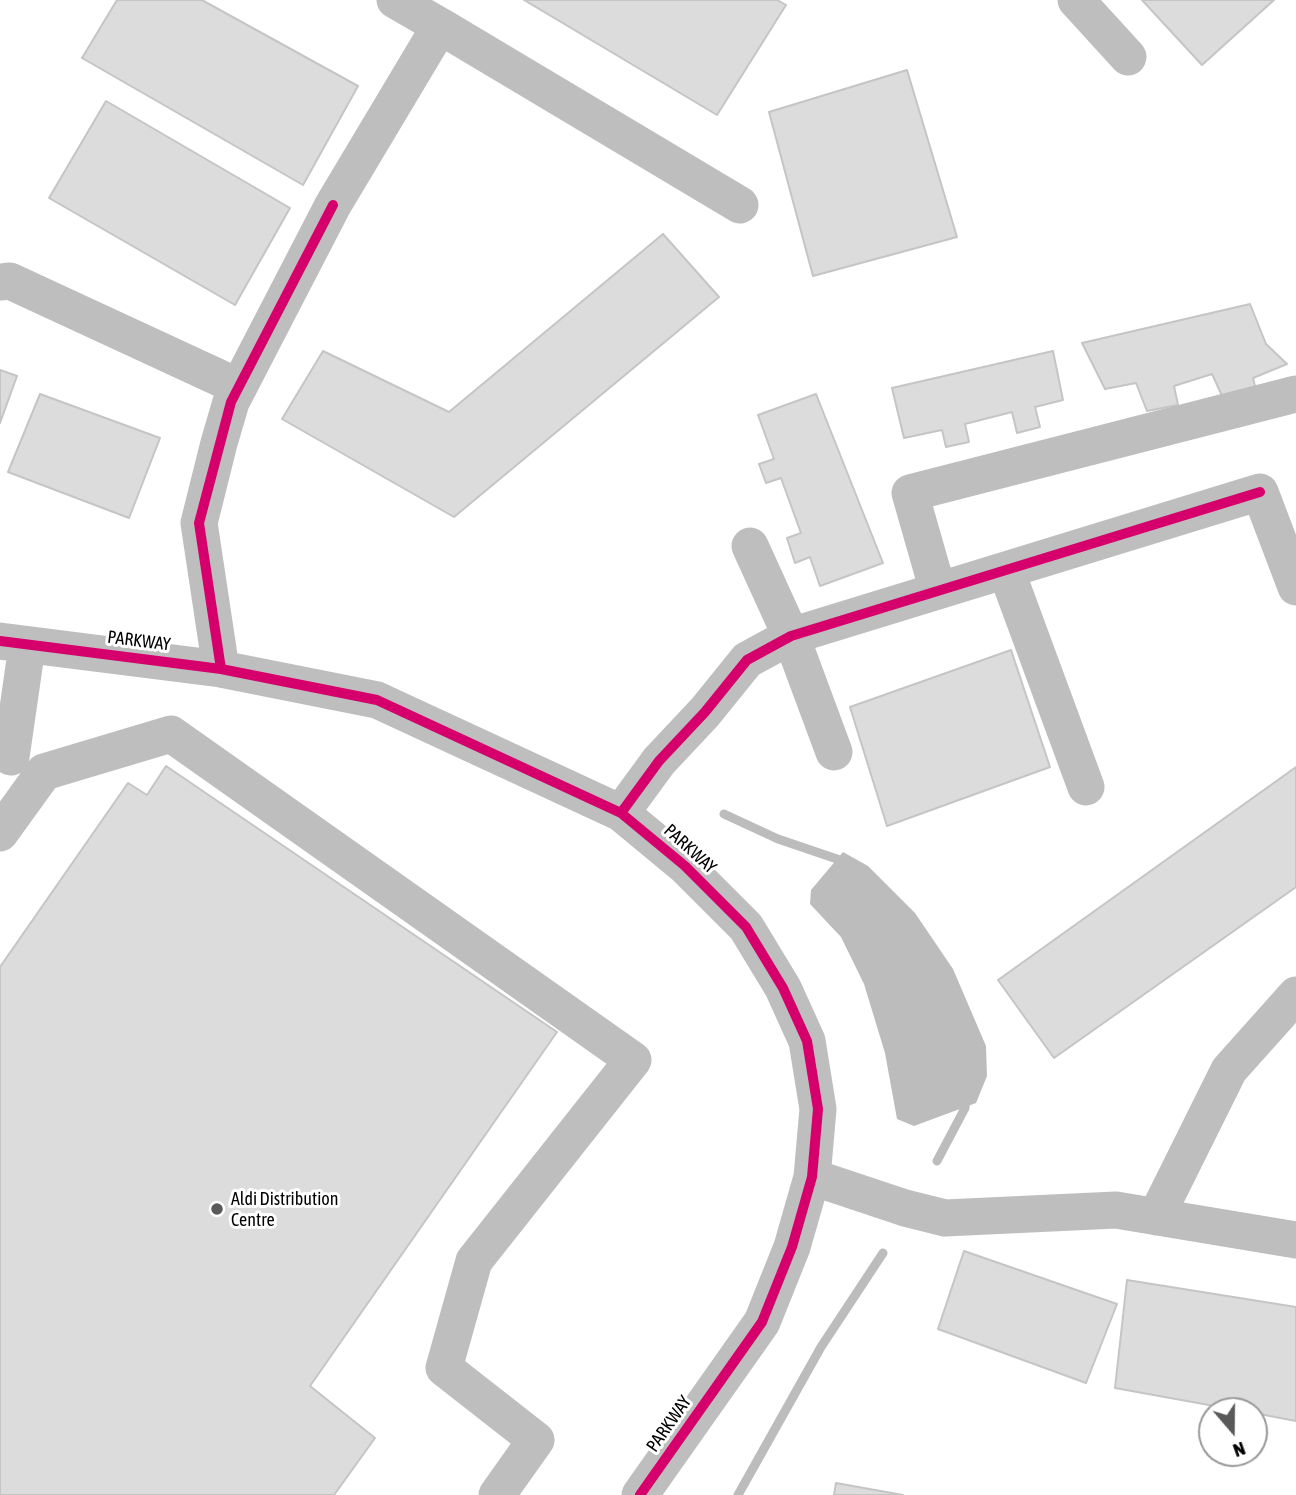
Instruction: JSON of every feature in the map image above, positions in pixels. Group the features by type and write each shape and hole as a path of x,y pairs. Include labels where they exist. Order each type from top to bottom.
{"street":[{"path":"395,0 740,205"},
{"path":"1076,0 1128,57"},
{"path":"221,669 199,523 231,401 332,205 440,26"},
{"path":"0,282 10,281 239,387"},
{"path":"938,591 911,493 1296,394"},
{"path":"621,813 659,761 705,712 747,660 791,636 1260,492 1296,587"},
{"path":"750,546 791,636 834,752"},
{"path":"1006,570 1086,787"},
{"path":"11,757 14,644"},
{"name":"PARKWAY","path":"14,644 221,669 377,700 621,813 685,866 746,927 783,988 807,1041 818,1109 811,1177 792,1247 762,1322 640,1495"},
{"path":"0,832 44,772 171,734 633,1060 474,1261 444,1368 536,1440 497,1495"},
{"path":"1156,1217 1229,1070 1296,996"},
{"path":"811,1177 905,1208 945,1218 1116,1210 1296,1240"}],"shaded area":[{"path":"843,852 868,866 915,913 953,969 986,1046 987,1076 976,1103 914,1126 897,1119 885,1053 864,984 841,937 810,904 811,890"}],"building":[{"path":"117,0 202,0 358,86 303,185 82,58"},
{"path":"524,0 777,0 786,5 717,115"},
{"path":"1142,0 1274,0 1202,65"},
{"path":"907,70 957,237 813,276 769,112"},
{"path":"106,101 290,208 235,305 49,198"},
{"path":"663,234 719,297 454,517 282,419 323,351 449,412"},
{"path":"1250,304 1266,344 1287,364 1253,378 1259,403 1228,409 1212,374 1174,386 1178,405 1147,411 1136,383 1105,389 1082,343"},
{"path":"1053,351 1063,400 1035,407 1040,427 1017,433 1012,412 965,424 969,442 946,447 942,430 904,438 892,388"},
{"path":"0,370 17,376 0,423"},
{"path":"40,394 160,438 129,518 8,472"},
{"path":"816,394 883,563 820,586 810,557 795,563 787,538 801,533 781,478 766,483 759,464 774,459 758,415"},
{"path":"1011,650 1050,767 887,826 850,707"},
{"name":"Aldi Distribution Centre","path":"166,766 557,1032 310,1386 375,1438 334,1495 0,1495 0,967 128,783 147,795"},
{"path":"1296,767 1296,887 1054,1058 998,980"},
{"path":"964,1251 1117,1304 1086,1383 938,1329"},
{"path":"1127,1280 1296,1307 1296,1421 1268,1416 1268,1397 1198,1397 1198,1403 1115,1388"},
{"path":"836,1483 903,1495 834,1495"}],"waterway":[{"path":"724,814 778,839 837,859 844,864"},
{"path":"937,1161 965,1108 966,1096"},
{"path":"738,1495 821,1347 883,1253"}],"cycle path":[{"path":"221,669 199,523 231,402 333,205"},
{"path":"621,813 659,761 705,712 747,660 791,636 1260,492"},
{"path":"0,641 221,669 377,700 621,813 685,866 746,927 783,988 807,1041 818,1109 812,1177 792,1247 762,1322 640,1495"}],"place":[{"name":"Aldi Distribution Centre","path":"217,1209"}]}
